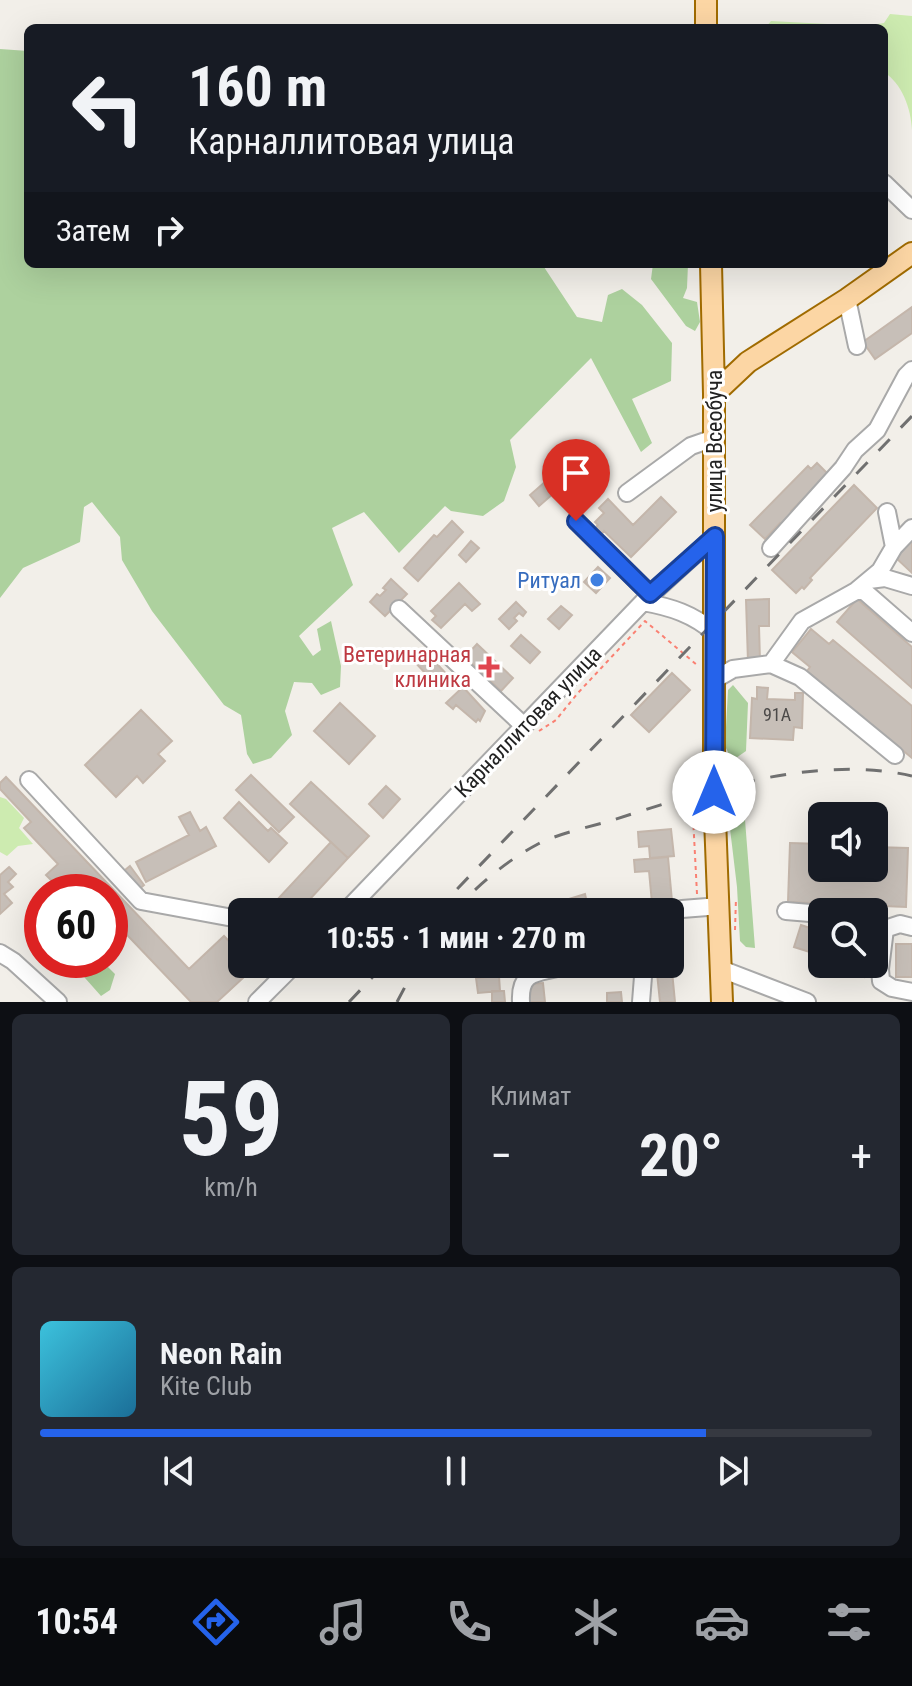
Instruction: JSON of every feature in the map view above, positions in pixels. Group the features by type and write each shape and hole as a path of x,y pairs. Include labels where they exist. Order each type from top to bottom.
{"main road":[{"path":"706,0 706,24"},
{"path":"714,394 748,362 912,253"},
{"name":"улица Всеобуча","path":"711,268 715,633 706,673 714,792 728,902 721,969 722,1002"}],"street":[{"path":"890,187 912,210"},
{"path":"847,299 857,346"},
{"path":"771,548 843,468 855,450 877,430 899,387 912,370"},
{"path":"627,493 691,446 714,438"},
{"path":"887,512 894,547"},
{"path":"576,521 646,598 680,610 703,622 715,633"},
{"path":"771,664 802,621 880,571 894,547 912,528"},
{"name":"Карналлитовая улица","path":"359,898 528,731 646,598 715,536"},
{"path":"862,585 885,578 912,586"},
{"path":"862,585 864,591 912,633"},
{"path":"399,609 528,731"},
{"path":"706,673 771,664 800,677 895,755"},
{"path":"29,780 141,901 228,917"},
{"path":"684,909 728,902"},
{"path":"786,911 808,913"},
{"path":"888,925 912,927"},
{"path":"0,953 58,1002"},
{"path":"721,969 807,1002"},
{"path":"257,1002 278,978"},
{"path":"521,1002 520,986 526,978"},
{"path":"641,1002 642,978"},
{"path":"881,978 892,988 912,992"}],"path":[{"path":"528,731 556,720 645,621 706,673"},
{"path":"697,908 692,797 699,750"},
{"path":"728,902 734,935"}],"green space":[{"path":"890,14 912,16 912,130 904,97 888,75 888,24 878,24 884,23"},
{"path":"771,21 827,24 768,24"},
{"path":"0,49 24,51 24,268 545,268 577,317 602,322 608,295 622,289 642,305 672,343 671,381 632,399 652,443 641,452 591,358 510,440 516,467 504,501 483,516 451,511 445,506 399,553 364,512 332,528 353,585 299,636 313,656 321,650 317,629 331,621 341,666 340,687 321,695 312,683 294,682 285,711 292,735 271,758 253,764 247,754 241,715 224,705 152,611 122,560 120,537 92,502 84,507 80,542 23,568 0,598"},
{"path":"652,268 688,268 683,298 697,302 700,322 695,331 686,326 651,279"},
{"path":"733,685 748,703 746,751 736,758 730,756 725,746 728,690"},
{"path":"0,797 6,799 24,818 19,828 33,844 18,846 7,856 0,852"},
{"path":"740,805 744,807 755,948 746,947 740,941 728,812"},
{"path":"85,978 114,978 110,990 101,996"}],"building":[{"path":"912,307 912,333 875,359 863,342"},
{"path":"817,463 828,474 791,511 795,515 783,526 780,523 765,539 750,525 808,466 811,469"},
{"path":"545,482 554,493 539,506 530,495"},
{"path":"854,485 877,508 810,578 812,580 804,589 802,587 796,593 772,570"},
{"path":"661,497 676,512 631,557 604,531 601,535 594,529 598,525 595,522 604,513 599,508 608,499 633,525"},
{"path":"452,521 463,532 418,581 404,568 434,535 437,537"},
{"path":"912,538 912,573 895,557"},
{"path":"471,541 479,548 466,562 459,555"},
{"name":"Ритуал","path":"598,567 610,578 596,593 584,582"},
{"path":"391,579 407,594 385,616 370,602 386,590 383,588"},
{"path":"459,583 480,604 472,611 465,604 441,628 432,620 436,616 431,611"},
{"path":"769,599 769,626 759,626 760,661 748,662 746,600"},
{"path":"857,599 912,647 912,688 837,622"},
{"path":"516,602 526,612 514,618 517,621 509,629 499,619"},
{"path":"561,606 572,615 559,629 548,619"},
{"path":"811,629 829,644 833,640 912,706 912,758 807,671 810,667 792,652"},
{"path":"521,635 540,652 530,663 511,646"},
{"name":"Ветеринарная клиника","path":"477,644 513,678 501,691 465,657"},
{"path":"424,650 451,679 440,689 413,660"},
{"path":"672,673 690,690 649,732 631,715"},
{"path":"463,687 485,711 480,721 478,719 476,722 456,705 453,709 446,703"},
{"path":"757,687 768,688 767,699 795,700 795,693 803,693 802,728 794,727 793,740 750,738 752,698 757,699"},
{"path":"340,703 375,736 349,764 314,731"},
{"path":"141,710 172,741 158,754 165,761 143,783 137,776 116,797 85,765"},
{"path":"251,775 294,817 279,832 236,790"},
{"path":"6,777 98,874 47,874 58,864 24,828 31,822 0,789 0,783"},
{"path":"311,782 369,836 348,858 290,804"},
{"path":"386,786 400,799 383,818 369,804"},
{"path":"239,802 268,831 271,828 287,843 269,862 224,818"},
{"path":"190,812 200,831 206,827 216,846 146,882 136,862 189,835 179,817"},
{"path":"671,829 674,856 650,858 649,846 639,847 638,832"},
{"path":"331,842 348,858 311,898 279,898"},
{"path":"790,843 808,844 808,882 888,882 888,847 908,848 906,907 888,906 888,898 808,898 808,903 788,902"},
{"path":"668,857 672,898 652,898 649,871 635,872 634,860"},
{"path":"130,866 144,885 138,890 124,871"},
{"path":"9,867 16,874 8,882 13,887 4,894 12,903 0,914 0,875"},
{"path":"128,905 189,969 224,936 228,940 228,978 243,978 217,1002 191,1002 128,936"},
{"path":"801,925 808,927 808,952 794,947"},
{"path":"896,944 912,944 912,977 896,977"},
{"path":"476,978 499,978 500,991 478,993"},
{"path":"658,978 673,978 675,1002 660,1002"},
{"path":"543,983 545,1002 530,1002 528,984"},
{"path":"492,991 504,991 505,1002 492,1002"},
{"path":"621,992 622,1002 607,1002 607,993"}],"railway":[{"path":"448,898 912,416"},
{"path":"467,898 492,875 538,844 684,798 800,773 876,770 912,776"},
{"path":"349,1002 372,978"},
{"path":"397,1002 410,978"}],"place":[{"name":"Ритуал","path":"597,580"},
{"name":"Ветеринарная клиника","path":"489,667"}],"route":[{"path":"576,521 650,594 715,536 714,792"}]}
